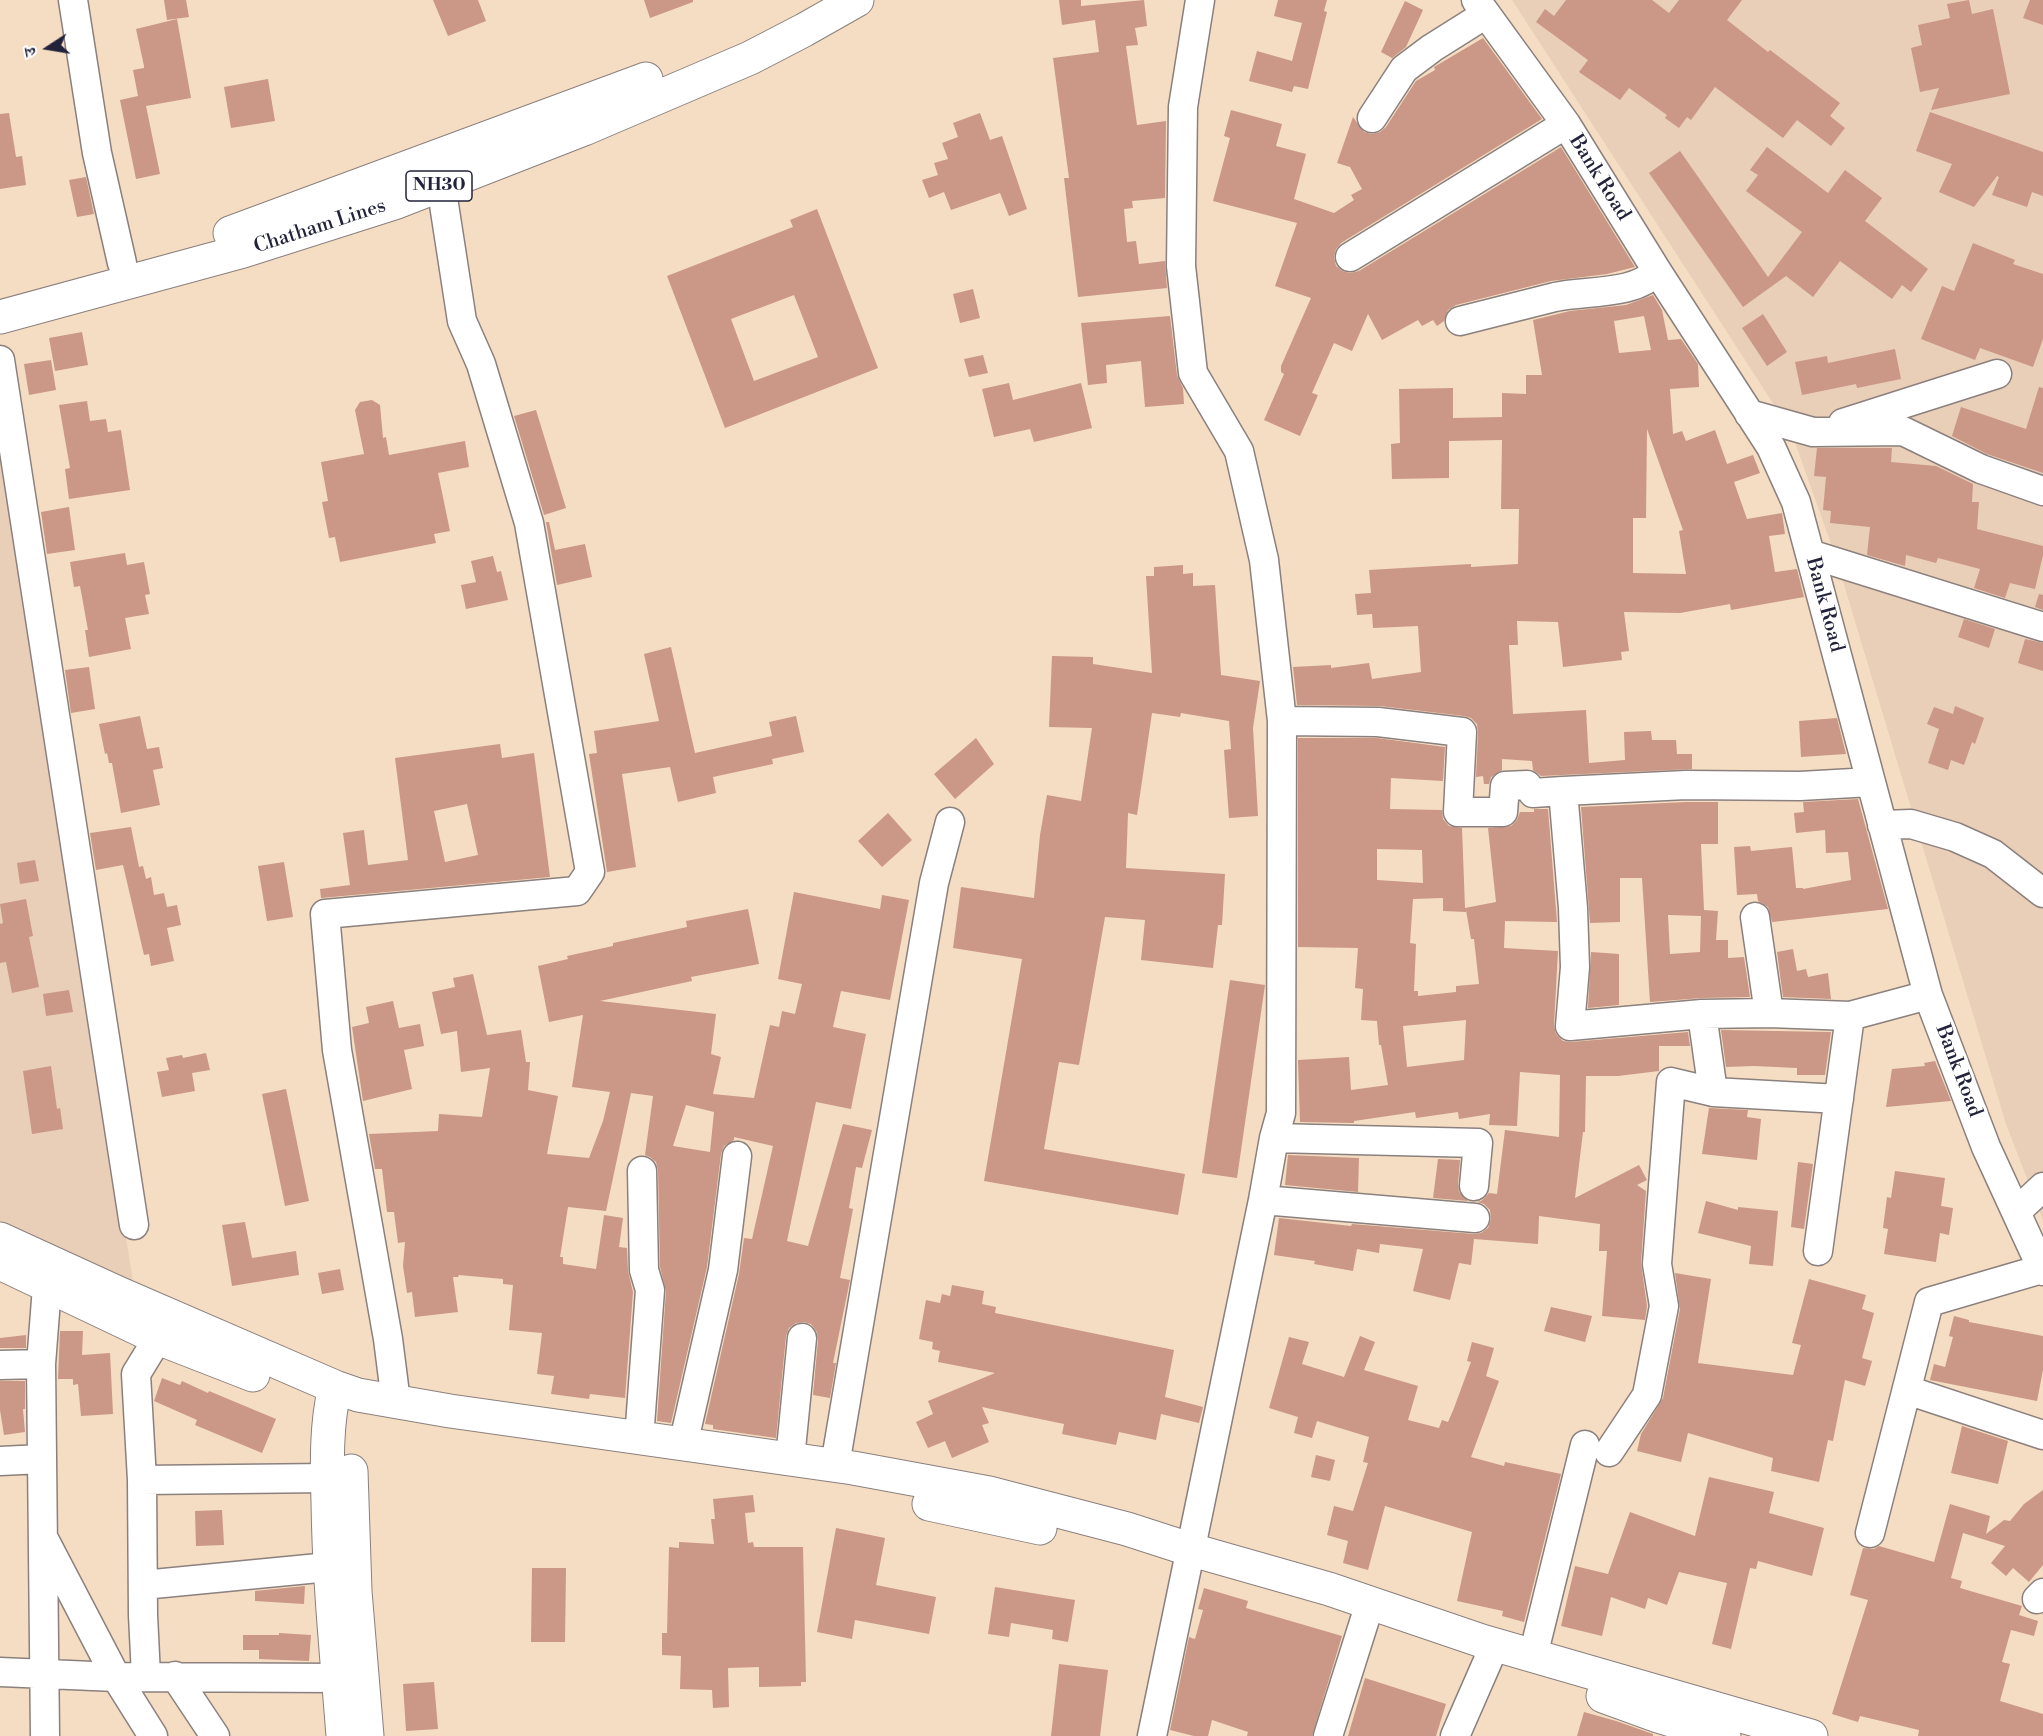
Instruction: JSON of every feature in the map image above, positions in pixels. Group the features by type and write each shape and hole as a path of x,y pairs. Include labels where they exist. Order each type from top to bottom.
{"main road":[{"name":"Chatham Lines","path":"0,298 233,232 621,89 820,0"},
{"name":"Chatham Lines","path":"0,317 243,251 397,202 584,129 750,58 858,0"},
{"path":"0,1239 343,1401 396,1402 639,1439 835,1465 989,1493 1127,1529 1190,1555 1365,1619 1515,1663 1656,1726 1724,1736"},
{"path":"0,1263 158,1338 343,1401 446,1432 853,1488 1190,1555 1329,1589 1482,1641 1810,1736"},
{"path":"343,1401 328,1478 329,1567 343,1736"},
{"path":"343,1401 355,1591 368,1736"}],"street":[{"path":"73,0 97,153 122,263"},
{"path":"1159,1734 1190,1555 1274,1138 1281,1113 1282,721 1263,560 1239,452 1193,372 1181,266 1183,107 1200,0"},
{"path":"1372,118 1404,69 1481,7"},
{"name":"Bank Road","path":"1481,7 1566,124 1657,271 1771,447 1796,502 1928,995 1986,1147 2043,1270"},
{"path":"1350,257 1566,124"},
{"path":"396,1402 337,1050 326,914 577,891 591,872 529,523 481,364 462,321 441,185"},
{"path":"1460,321 1558,296 1636,284 1650,278 1657,271"},
{"path":"0,360 134,1225"},
{"path":"1813,432 1997,374"},
{"path":"1749,414 1813,432 1903,431 1981,469 2043,491"},
{"path":"1810,554 2043,627"},
{"path":"1282,721 1378,722 1462,732 1458,812 1503,812 1505,786 1527,785 1533,794 1686,785 1800,786 1871,782"},
{"path":"1563,791 1573,908 1575,967 1570,1026 1702,1014 1769,1013 1850,1016 1928,995"},
{"path":"835,1465 934,883 950,822"},
{"path":"1882,825 1911,824 1955,837 1993,854 2043,893"},
{"path":"1755,917 1769,1013"},
{"path":"1702,1014 1713,1092"},
{"path":"1818,1251 1850,1016"},
{"path":"1533,1656 1597,1449 1647,1395 1664,1306 1657,1264 1671,1082 1713,1092 1839,1099"},
{"path":"1274,1138 1478,1143 1474,1186"},
{"path":"683,1445 723,1269 737,1156"},
{"path":"639,1439 650,1290 644,1270 642,1172"},
{"path":"2016,1212 2043,1186"},
{"path":"1263,1200 1474,1218"},
{"path":"1870,1533 1929,1302 2043,1270"},
{"path":"45,1736 41,1364 47,1287"},
{"path":"146,1676 142,1480 136,1374 140,1364 158,1338"},
{"path":"790,1459 802,1338"},
{"path":"0,1365 41,1364"},
{"path":"1907,1390 2043,1436"},
{"path":"0,1461 42,1459"},
{"path":"142,1480 328,1478"},
{"path":"43,1536 116,1677 153,1736"},
{"path":"143,1585 329,1567"},
{"path":"1328,1736 1365,1619"},
{"path":"1455,1736 1490,1656"},
{"path":"0,1672 116,1677 339,1678"},
{"path":"176,1676 214,1736"}],"shaded area":[{"path":"1512,0 2043,0 2043,1220 2006,1124 1836,558 1791,431"},
{"path":"0,436 136,1301 0,1228"}],"building":[{"path":"164,0 186,0 189,17 167,20"},
{"path":"433,0 478,0 486,21 448,36"},
{"path":"644,0 693,0 693,2 650,18"},
{"path":"1059,0 1081,0 1081,6 1144,0 1147,26 1135,28 1138,45 1126,46 1137,125 1166,121 1165,198 1132,201 1133,208 1124,209 1127,242 1136,241 1139,264 1165,261 1167,288 1078,297 1064,178 1069,178 1053,58 1099,52 1095,20 1062,25"},
{"path":"1278,0 1327,0 1324,11 1327,12 1308,89 1294,86 1292,92 1249,81 1257,51 1292,61 1302,23 1274,16"},
{"path":"1566,0 1652,0 1669,13 1679,0 1742,0 1727,20 1840,103 1830,116 1845,128 1831,146 1797,120 1783,138 1715,87 1691,120 1687,117 1679,128 1665,118 1667,115 1629,88 1620,100 1579,72 1588,60 1536,22 1545,9 1554,16"},
{"path":"1969,0 1972,14 1993,9 2010,94 1931,110 1939,88 1920,92 1911,48 1922,45 1918,25 1950,18 1947,4"},
{"path":"2030,0 2043,0 2043,25 2023,18"},
{"path":"1405,1 1423,10 1406,47 1392,58 1381,52"},
{"path":"177,19 191,98 146,106 160,174 136,179 120,100 138,96 133,70 144,68 144,66 136,29"},
{"path":"1483,38 1542,119 1341,243 1334,257 1336,266 1350,273 1359,271 1561,147 1635,267 1607,274 1551,281 1456,305 1448,310 1444,321 1437,326 1433,320 1422,326 1418,320 1382,340 1368,314 1352,351 1334,343 1312,393 1318,395 1300,436 1264,420 1284,374 1281,372 1281,366 1311,298 1275,286 1297,223 1213,201 1230,138 1224,136 1231,110 1282,124 1276,146 1306,154 1294,199 1334,213 1354,200 1351,195 1362,189 1350,167 1337,163 1353,117 1364,132 1372,134 1380,132 1386,127 1416,81 1435,70 1434,67"},
{"path":"268,79 275,121 231,128 224,87"},
{"path":"1930,112 2043,152 2043,196 2032,192 2027,207 1992,195 1999,177 1997,176 1974,207 1939,192 1952,164 1916,151"},
{"path":"9,113 16,157 22,156 26,185 0,189 0,114"},
{"path":"980,113 990,140 1002,136 1027,209 1009,216 1000,193 951,210 944,192 929,198 922,180 938,175 934,163 948,159 942,143 958,137 953,123"},
{"path":"1767,147 1828,193 1845,170 1882,198 1865,221 1928,269 1911,292 1902,285 1892,299 1840,261 1813,297 1786,276 1743,307 1649,173 1680,151 1768,277 1802,232 1746,191 1758,175 1750,170"},
{"path":"86,177 94,214 77,217 69,180"},
{"path":"817,209 878,368 725,428 667,276 793,227 790,220","holes":["794,295 818,357 754,381 731,319"]},
{"path":"1973,243 2015,260 2013,264 2043,274 2043,339 2033,367 1980,348 1975,360 1921,339 1942,286 1954,291"},
{"path":"973,289 980,318 960,323 953,294"},
{"path":"1653,295 1662,310 1668,340 1681,339 1698,364 1699,387 1670,389 1673,434 1682,431 1686,441 1715,430 1727,464 1753,455 1760,473 1734,482 1747,519 1782,513 1785,534 1769,536 1775,572 1797,569 1804,597 1731,610 1730,604 1680,613 1624,612 1629,651 1621,652 1622,660 1563,667 1558,622 1517,621 1518,645 1509,645 1513,714 1586,710 1589,763 1625,760 1624,732 1651,731 1652,740 1676,740 1677,754 1692,754 1692,769 1541,776 1533,770 1532,761 1502,759 1502,770 1491,777 1489,784 1484,784 1483,776 1476,777 1478,732 1477,724 1471,718 1380,706 1297,705 1293,667 1331,665 1331,668 1369,663 1372,679 1421,672 1418,626 1373,628 1372,614 1357,615 1355,594 1371,593 1369,570 1471,564 1471,567 1518,564 1519,509 1501,509 1502,440 1449,441 1449,478 1392,479 1391,444 1400,443 1399,389 1453,388 1453,418 1502,417 1502,393 1526,394 1526,375 1542,375 1533,320 1570,311 1626,305","holes":["1644,316 1651,350 1619,353 1614,321","1647,429 1683,530 1679,531 1686,574 1633,573 1633,518 1646,518"]},
{"path":"1763,314 1787,352 1767,366 1742,328"},
{"path":"1170,316 1177,375 1183,388 1184,404 1145,407 1141,361 1106,365 1107,383 1088,385 1081,323"},
{"path":"82,332 88,365 55,371 49,338"},
{"path":"1895,349 1901,379 1857,388 1856,384 1802,395 1795,362 1827,356 1828,363"},
{"path":"983,355 988,373 969,377 964,359"},
{"path":"51,360 56,390 29,395 24,364"},
{"path":"1009,383 1013,400 1081,383 1092,428 1034,442 1030,429 994,437 982,389"},
{"path":"2039,387 2043,388 2043,473 1987,454 1952,436 1961,407 2026,429"},
{"path":"372,400 380,405 383,438 386,437 389,455 465,441 469,467 438,473 450,531 434,534 436,543 340,562 335,537 329,538 322,502 328,501 321,462 364,454 355,410 360,402"},
{"path":"87,401 90,421 106,419 108,432 121,430 130,490 69,499 65,469 70,468 59,405"},
{"path":"536,410 566,508 544,515 514,416"},
{"path":"1817,448 1892,448 1891,462 1936,466 1973,484 1972,502 1979,502 1977,529 2043,546 2035,589 2010,583 2005,598 1974,588 1980,569 1938,558 1936,563 1906,555 1905,566 1867,555 1870,527 1830,523 1831,511 1823,510 1826,477 1814,476"},
{"path":"69,507 75,550 47,554 41,512"},
{"path":"546,522 549,522 555,550 585,544 592,577 557,585"},
{"path":"125,553 127,565 144,562 150,594 145,595 149,614 125,618 131,649 89,657 85,630 88,630 80,586 74,587 70,562"},
{"path":"493,556 497,572 501,571 508,600 466,609 461,585 476,582 471,561"},
{"path":"1183,565 1183,574 1193,573 1193,586 1215,585 1221,675 1260,681 1253,728 1258,816 1229,818 1224,750 1231,749 1229,721 1181,713 1180,717 1152,713 1137,815 1128,813 1126,868 1225,874 1222,925 1218,925 1213,968 1141,960 1145,920 1105,917 1079,1065 1059,1062 1044,1149 1185,1174 1178,1215 984,1181 1022,959 953,948 961,887 1034,898 1040,835 1047,795 1081,801 1092,728 1049,727 1052,656 1093,657 1093,664 1152,673 1146,576 1154,576 1154,567"},
{"path":"2039,594 2043,595 2043,610 2035,607"},
{"path":"1964,619 1995,629 1989,648 1958,637"},
{"path":"2025,639 2043,643 2043,671 2018,663"},
{"path":"671,647 695,753 772,736 769,722 796,716 804,752 772,759 773,764 713,777 716,793 678,802 670,767 622,774 636,867 607,872 589,754 597,753 594,731 659,721 644,654"},
{"path":"89,667 95,709 71,713 65,670"},
{"path":"1955,706 1984,718 1975,744 1972,742 1964,765 1951,760 1948,770 1928,763 1939,729 1927,724 1934,707 1953,714"},
{"path":"140,716 147,749 159,747 163,768 153,770 160,805 121,813 112,763 109,763 107,753 105,754 99,724"},
{"path":"1837,718 1846,754 1801,757 1799,721"},
{"path":"976,738 994,764 955,799 934,774"},
{"path":"1298,738 1377,738 1445,747 1443,781 1391,778 1390,809 1442,810 1443,819 1449,826 1462,828 1465,908 1496,902 1488,828 1511,826 1517,820 1520,812 1548,809 1557,922 1505,921 1504,948 1558,951 1554,1025 1556,1034 1563,1041 1571,1042 1688,1032 1690,1046 1659,1046 1659,1071 1618,1076 1586,1076 1585,1132 1583,1132 1575,1198 1639,1165 1647,1180 1637,1185 1646,1191 1641,1263 1647,1306 1645,1320 1602,1316 1607,1251 1599,1251 1600,1224 1539,1216 1538,1244 1474,1239 1471,1265 1459,1263 1450,1300 1413,1291 1423,1249 1380,1244 1379,1253 1357,1249 1353,1271 1314,1264 1315,1261 1274,1255 1279,1218 1351,1226 1352,1224 1481,1233 1488,1228 1491,1219 1490,1210 1484,1204 1477,1202 1489,1193 1497,1194 1505,1130 1559,1137 1560,1075 1520,1072 1517,1126 1489,1125 1490,1114 1459,1119 1458,1112 1416,1118 1415,1112 1354,1121 1354,1123 1300,1122 1298,1060 1349,1057 1351,1090 1388,1085 1381,1045 1379,1045 1377,1021 1361,1020 1363,989 1355,988 1358,948 1298,947","holes":["1377,849 1422,850 1423,883 1377,880","1443,898 1443,911 1466,912 1466,910 1471,939 1474,939 1479,984 1456,986 1456,992 1418,996 1418,991 1414,991 1416,944 1410,943 1413,899","1466,1020 1464,1060 1407,1067 1403,1026"]},
{"path":"500,744 502,758 534,753 550,877 321,898 320,889 350,885 343,833 364,830 368,865 408,860 395,758","holes":["467,804 478,855 445,862 434,811"]},
{"path":"1858,799 1888,909 1772,922 1768,907 1758,901 1757,894 1737,895 1734,847 1750,846 1751,851 1792,847 1796,888 1803,889 1851,880 1848,852 1826,853 1825,830 1796,833 1794,813 1804,812 1803,802"},
{"path":"1718,802 1718,844 1701,844 1704,910 1718,911 1716,940 1728,940 1728,958 1744,957 1750,997 1650,1002 1642,878 1620,878 1620,922 1590,923 1581,807","holes":["1668,915 1701,916 1700,952 1670,954"]},
{"path":"888,813 912,840 882,867 858,841"},
{"path":"131,827 139,867 143,866 146,879 151,877 154,895 164,893 167,907 177,905 181,925 167,928 174,961 151,966 149,954 144,955 123,865 96,870 90,833"},
{"path":"35,860 39,881 20,884 17,863"},
{"path":"284,862 293,917 267,921 258,866"},
{"path":"794,892 880,909 882,895 909,900 890,1000 841,991 833,1027 866,1034 851,1109 816,1102 787,1241 808,1246 843,1124 872,1130 862,1168 856,1167 849,1208 853,1209 840,1278 850,1280 833,1363 836,1363 830,1398 813,1395 817,1332 811,1324 796,1323 789,1328 786,1336 776,1438 713,1429 713,1425 705,1424 739,1274 744,1238 752,1239 773,1146 734,1137 734,1140 724,1146 721,1154 707,1267 671,1423 657,1421 666,1291 660,1267 658,1170 656,1162 645,1155 653,1096 631,1093 606,1211 568,1207 560,1257 563,1257 563,1264 596,1269 604,1215 623,1218 619,1247 627,1248 628,1271 633,1292 625,1398 590,1394 589,1399 551,1394 554,1376 537,1374 542,1333 509,1330 513,1285 503,1284 503,1279 459,1275 453,1277 458,1312 415,1317 412,1292 407,1293 403,1266 405,1242 398,1243 394,1212 387,1212 382,1169 375,1169 369,1134 438,1131 439,1114 482,1117 490,1068 461,1072 457,1031 441,1034 432,992 455,987 453,978 473,974 487,1035 521,1030 526,1062 530,1062 528,1090 558,1096 547,1154 589,1158 603,1121 610,1092 572,1087 583,1015 549,1022 538,966 568,959 567,956 613,946 613,943 687,927 686,921 748,909 759,964 691,977 692,981 600,1001 716,1014 711,1054 721,1057 713,1094 754,1098 770,1025 779,1027 782,1011 795,1014 802,984 778,979","holes":["686,1105 714,1112 710,1152 673,1146"]},
{"path":"26,899 33,936 29,937 39,987 12,993 6,962 0,963 0,924 3,923 0,904"},
{"path":"1793,949 1797,971 1806,969 1808,977 1828,973 1831,999 1783,997 1777,952"},
{"path":"1591,952 1619,954 1619,1005 1588,1008"},
{"path":"1230,980 1265,985 1237,1178 1202,1173"},
{"path":"69,990 73,1012 46,1016 43,994"},
{"path":"393,1001 399,1028 420,1024 424,1046 404,1050 412,1089 363,1101 352,1027 369,1023 366,1007"},
{"path":"1721,1030 1831,1032 1825,1075 1797,1075 1797,1068 1726,1067"},
{"path":"206,1053 210,1070 192,1073 195,1091 162,1097 157,1072 169,1070 166,1058 182,1055 183,1058"},
{"path":"1935,1061 1951,1101 1886,1107 1892,1069 1925,1066 1924,1063"},
{"path":"51,1066 57,1109 60,1108 63,1129 32,1134 23,1071"},
{"path":"286,1089 309,1201 285,1206 262,1094"},
{"path":"1709,1108 1748,1110 1747,1117 1761,1119 1757,1160 1702,1154"},
{"path":"1288,1155 1359,1158 1358,1192 1285,1185"},
{"path":"1438,1159 1460,1160 1459,1192 1468,1201 1433,1198"},
{"path":"1798,1162 1813,1164 1804,1229 1791,1227"},
{"path":"1895,1171 1945,1178 1941,1206 1953,1208 1949,1235 1940,1233 1936,1262 1884,1254 1888,1229 1883,1228 1887,1197 1891,1198"},
{"path":"1706,1201 1738,1210 1738,1207 1778,1211 1773,1266 1749,1264 1751,1246 1698,1233"},
{"path":"245,1222 252,1258 296,1251 299,1275 232,1286 222,1225"},
{"path":"340,1269 344,1290 322,1294 318,1273"},
{"path":"1675,1273 1711,1279 1698,1363 1793,1375 1801,1345 1792,1343 1809,1279 1866,1295 1862,1309 1874,1313 1862,1358 1872,1361 1865,1386 1845,1380 1833,1441 1828,1440 1819,1482 1771,1471 1773,1458 1688,1433 1681,1462 1637,1451 1641,1434 1663,1398 1680,1309"},
{"path":"952,1285 984,1291 982,1304 996,1307 995,1313 1174,1350 1165,1397 1203,1407 1199,1423 1161,1414 1156,1440 1119,1432 1116,1445 1062,1434 1064,1424 982,1407 989,1423 982,1425 989,1442 952,1458 945,1441 928,1448 916,1422 933,1414 928,1401 995,1373 938,1362 940,1351 932,1349 933,1342 919,1339 926,1300 940,1303 942,1294 950,1296"},
{"path":"1551,1307 1592,1316 1585,1342 1544,1331"},
{"path":"1954,1316 1969,1320 1969,1322 2043,1336 2043,1370 2037,1401 1930,1380 1934,1364 1945,1367 1953,1337 1949,1336"},
{"path":"60,1331 83,1331 82,1355 110,1353 113,1414 81,1416 78,1384 73,1385 73,1379 58,1379"},
{"path":"26,1335 26,1348 0,1348 0,1338"},
{"path":"1360,1336 1375,1342 1364,1370 1418,1386 1408,1420 1439,1428 1442,1420 1448,1422 1454,1408 1471,1362 1467,1361 1472,1342 1494,1348 1486,1376 1499,1381 1471,1457 1504,1466 1505,1462 1561,1474 1524,1622 1502,1616 1503,1611 1457,1601 1472,1532 1385,1506 1368,1570 1343,1563 1348,1541 1327,1535 1334,1506 1353,1511 1368,1463 1363,1462 1369,1437 1317,1421 1312,1438 1294,1433 1298,1417 1269,1408 1289,1337 1309,1342 1302,1364 1344,1377"},
{"path":"162,1378 180,1385 182,1381 276,1419 262,1453 195,1425 197,1420 154,1401"},
{"path":"0,1381 25,1381 25,1409 23,1409 25,1432 4,1435 0,1410"},
{"path":"1962,1426 2008,1441 1998,1484 1951,1473"},
{"path":"1316,1455 1335,1460 1330,1481 1311,1477"},
{"path":"1709,1477 1774,1492 1769,1513 1824,1528 1812,1576 1758,1561 1756,1569 1750,1568 1731,1649 1712,1644 1727,1583 1679,1572 1667,1605 1648,1598 1645,1609 1611,1597 1602,1636 1561,1626 1575,1566 1608,1574 1630,1512 1695,1536"},
{"path":"2043,1490 2043,1565 2029,1582 2013,1568 2006,1576 1991,1563 2005,1546 1963,1533 1951,1578 1962,1581 1960,1588 2022,1606 2019,1615 2038,1621 2034,1636 2011,1630 2002,1662 2010,1664 2000,1701 2043,1714 2043,1736 1918,1736 1919,1730 1860,1716 1858,1722 1832,1714 1868,1600 1850,1595 1863,1548 1874,1549 1879,1546 1934,1562 1950,1504 1990,1516 1986,1534 2004,1520 2010,1521 2024,1504"},
{"path":"753,1495 755,1512 745,1513 748,1543 753,1542 754,1547 803,1547 806,1682 801,1682 801,1686 759,1687 759,1667 728,1668 729,1707 713,1708 712,1690 680,1689 681,1656 662,1655 662,1633 667,1633 669,1547 679,1548 679,1542 714,1544 711,1519 715,1519 713,1499"},
{"path":"222,1510 224,1545 196,1546 195,1511"},
{"path":"836,1528 885,1538 876,1585 936,1597 929,1634 855,1620 852,1639 817,1632"},
{"path":"532,1568 566,1568 565,1642 531,1642"},
{"path":"305,1586 304,1604 255,1601 255,1591"},
{"path":"995,1587 1075,1600 1068,1642 1052,1639 1053,1630 1011,1623 1009,1637 988,1634"},
{"path":"1204,1588 1248,1601 1246,1608 1342,1636 1312,1736 1247,1736 1248,1732 1212,1720 1208,1736 1194,1736 1170,1730 1189,1637 1195,1639 1203,1610 1198,1609"},
{"path":"279,1633 311,1635 309,1661 259,1659 259,1650 243,1650 243,1635 279,1635"},
{"path":"1059,1664 1108,1670 1100,1736 1051,1736"},
{"path":"1365,1678 1446,1704 1436,1736 1348,1736"},
{"path":"434,1682 438,1729 406,1731 403,1684"},
{"path":"1584,1712 1616,1721 1653,1734 1653,1736 1577,1736"}]}
